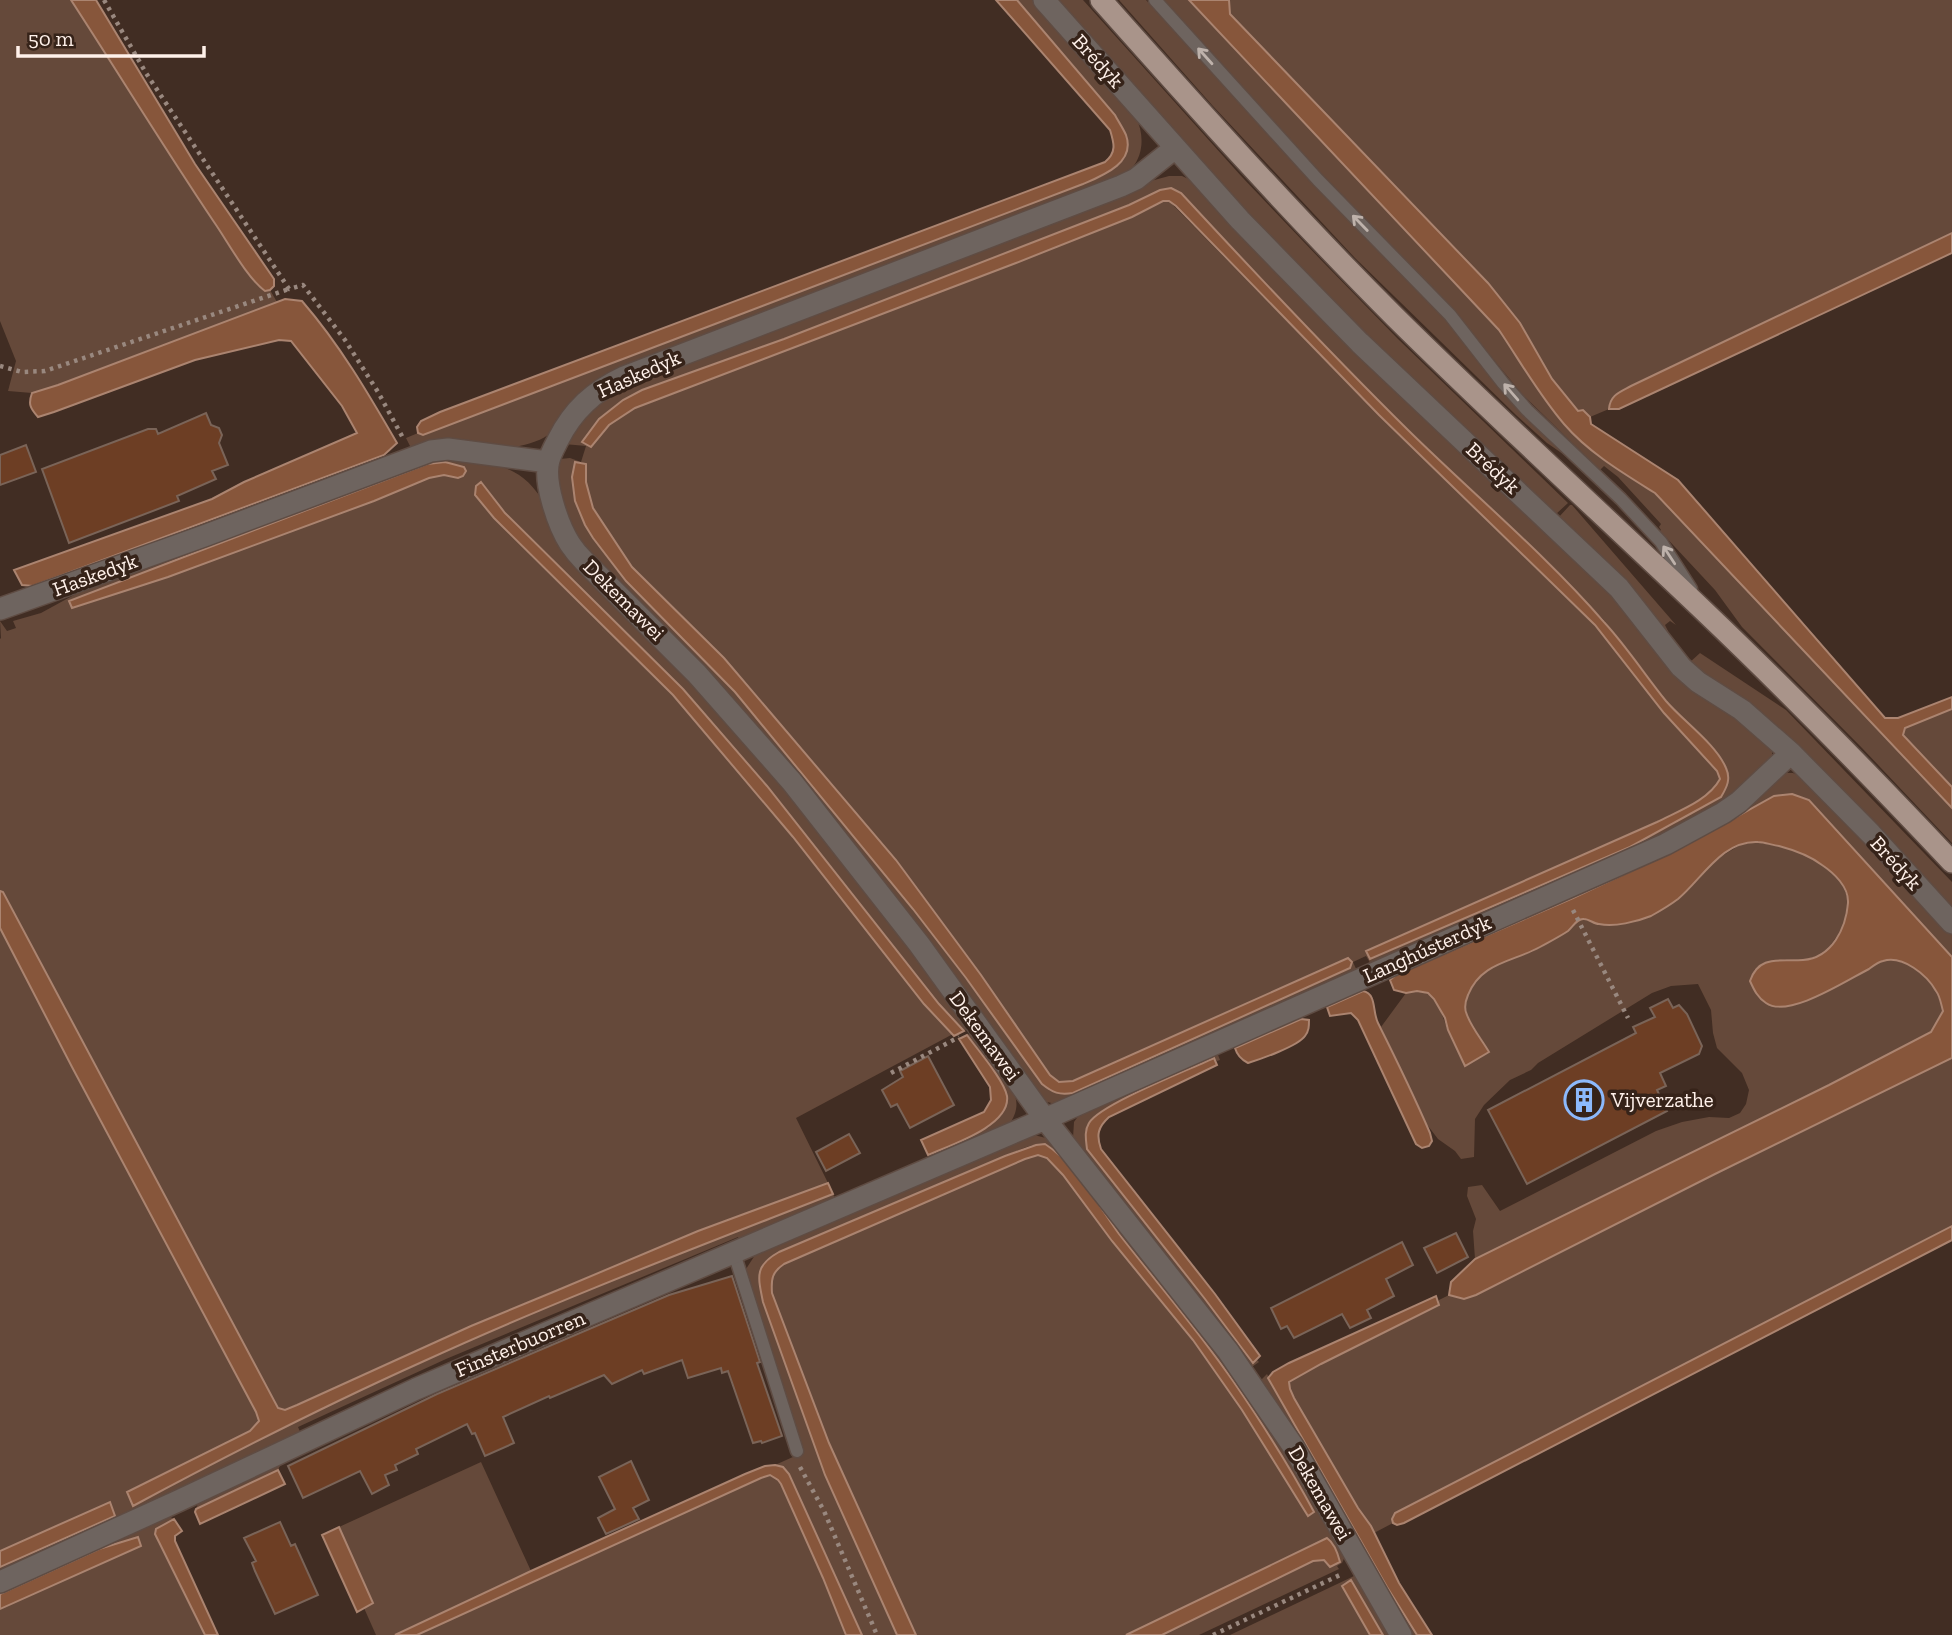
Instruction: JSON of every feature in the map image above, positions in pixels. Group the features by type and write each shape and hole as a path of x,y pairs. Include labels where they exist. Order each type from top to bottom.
{"main road":[{"name":"Brédyk","path":"1101,0 1297,216 1395,317 1706,613 1837,742 1952,862"}],"street":[{"name":"Brédyk","path":"1044,0 1240,220 1360,343 1619,588 1681,667 1698,682 1749,716 1791,753 1871,834 1952,923"},
{"name":"Haskedyk","path":"0,609 431,451 448,449 548,462 577,409 606,385 1121,186 1136,179 1175,148"},
{"name":"Dekemawei","path":"548,462 549,483 555,508 570,545 697,674 792,782 919,944 1045,1119 1228,1350 1287,1437 1401,1635"},
{"name":"Langhústerdyk","path":"1045,1119 1666,844 1739,802 1791,753"},
{"name":"Finsterbuorren","path":"0,1582 415,1389 1045,1119"}],"lane":[{"name":"Brédyk","path":"1155,0 1318,180 1450,315 1527,410 1621,499 1661,542 1706,613"},
{"path":"734,1253 797,1451"}],"path":[{"path":"104,0 146,73 289,289"},
{"path":"0,366 22,372 45,371 303,285 345,340 414,457"},
{"path":"1579,923 1628,1018"},
{"path":"891,1073 966,1033"},
{"path":"797,1451 796,1459 824,1511 877,1635"},
{"path":"1213,1635 1326,1583 1360,1563"}],"shaded area":[{"path":"0,0 71,0 238,259 251,278 265,291 270,290 277,302 58,385 32,393 8,391 16,361 0,321"},
{"path":"71,0 96,0 195,164 274,279 274,286 270,290 265,291 251,278"},
{"path":"996,0 1017,0 1115,115 1126,135 1128,145 1122,161 1115,167 1083,184 423,435 418,433 417,427 421,421 440,412 1105,162 1113,151 1110,130"},
{"path":"1017,0 1032,0 1136,118 1141,150 1128,172 1113,181 606,377 548,435 535,442 502,449 412,450 406,438 418,433 423,435 1083,184 1117,167 1115,115"},
{"path":"1056,0 1083,0 1242,177 1322,261 1398,339 1568,503 1555,515 1319,290 1211,175"},
{"path":"1119,0 1146,0 1322,193 1445,319 1510,400 1563,454 1516,415 1355,258 1212,105"},
{"path":"1164,0 1189,0 1499,330 1564,424 1607,462 1655,493 1952,808 1952,843 1742,627 1715,590 1660,531 1661,524 1618,477 1604,466 1600,470 1522,394 1446,302 1319,171"},
{"path":"1189,0 1229,0 1230,14 1488,283 1520,323 1552,379 1578,411 1583,410 1590,417 1591,424 1678,480 1885,718 1898,718 1952,697 1952,709 1905,728 1903,735 1952,787 1952,808 1655,493 1607,462 1564,424 1499,330"},
{"path":"1229,0 1952,0 1952,233 1631,386 1610,402 1609,409 1590,417 1583,410 1578,411 1552,379 1520,323 1488,283 1229,14"},
{"path":"1169,176 1182,176 1193,181 1752,727 1772,750 1772,757 1768,765 1705,817 1372,966 1366,956 1353,962 1357,971 1056,1104 1039,1096 983,1019 580,546 560,500 558,478 560,459 570,458 581,462 586,446 564,444 571,432 608,393 1147,182","holes":["1160,190 1299,321 1603,619 1666,701 1725,765 1729,776 1726,789 1674,824 1630,847 1388,952 1366,951 1674,814 1701,799 1720,779 1717,771 1664,713 1595,625 1379,415 1169,201 1163,201 1132,217 1016,263 635,408 609,425 591,447 623,400 642,390 784,339 1129,205","581,462 586,465 586,482 593,508 632,567 724,658 896,860 1050,1075 1059,1082 1073,1082 1050,1091 913,909 735,692 626,581 585,525"]},
{"path":"1171,188 1181,193 1350,372 1557,572 1604,622 1666,701 1715,750 1728,779 1721,797 1630,847 1370,959 1366,951 1683,809 1708,793 1720,779 1717,771 1664,713 1595,625 1379,415 1169,201 1163,201 1132,217 1016,263 635,408 609,425 591,447 582,442 599,419 623,400 642,390 784,339 1129,205 1160,190"},
{"path":"1952,233 1952,253 1619,409 1609,409 1619,392"},
{"path":"285,299 302,301 316,318 353,370 397,443 384,455 33,586 22,585 14,570 212,499 244,482 357,433 342,406 291,341 279,340 195,360 38,417 32,408 32,393"},
{"path":"446,456 492,464 516,473 537,493 663,648 787,786 970,1027 964,1031 939,1004 767,786 683,689 505,513 481,482 494,518 673,695 793,837 924,1004 953,1034 796,1118 828,1183 698,1231 471,1326 285,1410 278,1408 3,892 0,891 0,621 7,631 16,628 13,621 41,613 105,578","holes":["427,464 458,478 444,475 429,478 168,577 73,608 69,602"]},
{"path":"445,462 464,467 466,471 458,478 444,475 429,478 168,577 72,608 69,601 427,464"},
{"path":"575,462 586,464 586,482 593,508 632,567 724,658 896,860 981,975 1050,1075 1059,1082 1073,1081 1348,958 1352,962 1350,968 1073,1093 1056,1093 1042,1084 913,909 735,692 626,581 593,538 575,501 572,477"},
{"path":"481,482 505,513 683,689 767,786 939,1004 964,1031 954,1036 924,1004 793,837 673,695 494,518 475,495 476,486"},
{"path":"1570,505 1676,625 1670,621 1665,625 1668,631 1665,633 1558,518"},
{"path":"1700,653 1786,710 1952,882 1952,910 1721,687 1689,663"},
{"path":"1952,709 1952,787 1903,735 1905,728"},
{"path":"1783,773 1800,776 1952,935 1952,957 1809,800 1792,794 1773,796 1684,846 1569,898"},
{"path":"1792,794 1809,800 1952,957 1952,1058 1476,1295 1464,1299 1449,1295 1451,1282 1475,1259 1931,1032 1943,1011 1938,995 1921,973 1898,961 1879,962 1833,989 1788,1006 1776,1007 1761,999 1750,981 1754,972 1772,961 1803,960 1822,954 1841,931 1847,913 1848,897 1840,881 1817,861 1796,851 1760,842 1745,843 1723,854 1678,899 1651,916 1612,925 1582,919 1568,931 1530,952 1489,969 1474,984 1465,1008 1489,1052 1465,1066 1434,999 1428,993 1394,990 1390,980 1397,974 1573,898 1684,846 1774,796"},
{"path":"1757,842 1795,850 1816,860 1833,872 1848,899 1844,926 1825,953 1805,960 1785,959 1764,964 1754,970 1757,990 1762,999 1779,1008 1884,960 1898,961 1912,966 1937,992 1943,1011 1931,1032 1475,1259 1473,1231 1476,1219 1467,1196 1468,1187 1482,1185 1500,1211 1656,1131 1682,1122 1709,1117 1729,1118 1740,1113 1746,1104 1749,1090 1742,1073 1717,1048 1711,1010 1698,984 1671,986 1652,993 1538,1063 1531,1070 1510,1080 1484,1105 1475,1119 1474,1157 1461,1159 1438,1139 1425,1122 1381,1027 1406,993 1416,992 1431,996 1439,1007 1465,1066 1489,1052 1467,1015 1465,1002 1477,978 1502,961 1532,952 1570,930 1577,921 1584,919 1601,925 1635,922 1678,899 1717,859 1740,845"},
{"path":"0,891 3,892 278,1408 285,1410 297,1405 471,1326 698,1231 828,1183 833,1194 626,1275 473,1339 313,1413 133,1506 127,1492 250,1431 259,1421 0,928"},
{"path":"0,928 257,1412 259,1421 250,1431 127,1493 133,1506 313,1413 422,1361 626,1275 833,1194 837,1201 741,1243 738,1237 446,1359 298,1427 301,1434 0,1576 0,1567 115,1516 110,1502 0,1551"},
{"path":"1363,991 1372,999 1378,1023 1430,1133 1432,1141 1429,1146 1422,1148 1416,1144 1358,1020 1351,1013 1330,1016 1327,1007"},
{"path":"1301,1019 1309,1020 1308,1028 1305,1036 1295,1044 1248,1063 1237,1053 1235,1048"},
{"path":"973,1032 1014,1093 1015,1113 1009,1125 930,1162 928,1155 989,1127 1002,1083 967,1035"},
{"path":"967,1035 1005,1089 1006,1107 990,1125 977,1133 928,1155 921,1140 984,1112 991,1100 990,1087 959,1039"},
{"path":"1211,1051 1218,1055 1220,1060 1214,1058 1100,1112 1087,1149 1252,1362 1259,1362 1249,1369 1073,1138 1074,1122 1079,1115"},
{"path":"1214,1058 1217,1065 1109,1117 1100,1128 1099,1140 1101,1149 1260,1356 1253,1363 1087,1149 1086,1129 1097,1115 1127,1097"},
{"path":"1952,1058 1952,1226 1395,1513 1393,1523 1374,1533 1294,1398 1289,1381 1439,1306 1439,1300 1449,1295 1464,1299 1476,1295"},
{"path":"1034,1135 1050,1139 1237,1371 1347,1552 1342,1563 1337,1566 1339,1569 1199,1635 1162,1635 1313,1561 1325,1560 1327,1538 1126,1635 916,1635 829,1443 772,1293 772,1280 784,1264 1025,1159 1038,1155 1047,1158 1063,1175 1112,1241 1193,1340 1242,1410 1308,1516 1314,1512 1271,1438 1247,1403 1085,1185 1064,1158 1046,1145 1036,1144 779,1252 763,1302 825,1475 897,1635 862,1635 789,1474 775,1465 804,1452 746,1269 757,1252"},
{"path":"1045,1144 1076,1173 1119,1234 1220,1362 1275,1445 1314,1512 1308,1516 1242,1410 1193,1340 1112,1241 1063,1175 1047,1158 1038,1155 784,1264 773,1276 772,1293 829,1443 916,1635 897,1635 825,1475 763,1302 760,1273 765,1262 779,1252 1005,1156"},
{"path":"1952,1226 1952,1240 1404,1523 1393,1523 1395,1513"},
{"path":"1436,1296 1439,1305 1289,1382 1294,1398 1371,1526 1399,1583 1432,1635 1417,1635 1268,1378 1289,1363"},
{"path":"1267,1374 1417,1635 1409,1635 1259,1382"},
{"path":"282,1461 278,1470 196,1509 199,1500"},
{"path":"481,1462 531,1571 395,1635 376,1635 364,1608 373,1602 339,1527"},
{"path":"775,1465 783,1467 789,1474 862,1635 846,1635 781,1484 770,1475 417,1635 395,1635 745,1474"},
{"path":"278,1470 285,1484 200,1524 196,1509"},
{"path":"770,1475 781,1484 846,1635 417,1635 761,1478"},
{"path":"110,1502 115,1516 0,1567 0,1551"},
{"path":"169,1516 174,1519 156,1529 158,1542 205,1635 0,1635 0,1609 141,1546 138,1537 99,1549 0,1594 0,1588"},
{"path":"174,1519 182,1531 175,1536 175,1541 218,1635 205,1635 155,1534 156,1529"},
{"path":"339,1527 373,1603 357,1612 322,1535"},
{"path":"138,1537 141,1546 0,1609 0,1594 99,1549"},
{"path":"1327,1538 1334,1546 1340,1562 1330,1567 1324,1560 1313,1561 1162,1635 1126,1635"},
{"path":"1354,1576 1360,1578 1394,1635 1383,1635 1342,1586 1370,1635 1230,1635"},
{"path":"1351,1580 1383,1635 1370,1635 1342,1586"}],"building":[{"path":"206,413 211,425 219,428 222,435 219,443 228,465 212,471 216,479 177,496 179,501 69,543 42,469 148,429 156,429 158,434"},
{"path":"26,445 36,472 0,485 0,455"},
{"name":"Vijverzathe","path":"1668,999 1673,1008 1679,1005 1687,1014 1702,1046 1699,1054 1660,1073 1666,1086 1657,1090 1667,1111 1527,1184 1488,1110 1636,1033 1633,1027 1655,1017 1650,1008"},
{"path":"928,1056 954,1105 910,1128 897,1104 891,1107 882,1090 903,1077 900,1071"},
{"path":"849,1134 860,1153 826,1171 816,1152"},
{"path":"1456,1233 1468,1257 1437,1273 1424,1248"},
{"path":"1402,1242 1413,1265 1386,1279 1394,1296 1367,1310 1371,1318 1350,1328 1342,1314 1294,1338 1287,1326 1281,1329 1271,1308"},
{"path":"732,1276 782,1436 762,1443 753,1443 728,1371 722,1373 721,1368 688,1378 682,1360 644,1374 642,1370 612,1384 604,1375 503,1417 514,1443 485,1456 475,1433 472,1434 467,1424 416,1449 418,1454 395,1465 397,1470 385,1475 389,1485 372,1494 360,1471 303,1498 288,1466 437,1394 669,1295"},
{"path":"631,1461 649,1500 633,1508 639,1519 606,1534 598,1518 615,1509 599,1477"},
{"path":"280,1522 291,1546 295,1544 318,1595 275,1614 252,1563 256,1561 244,1538"}],"place":[{"name":"Vijverzathe","path":"1584,1100"}]}
